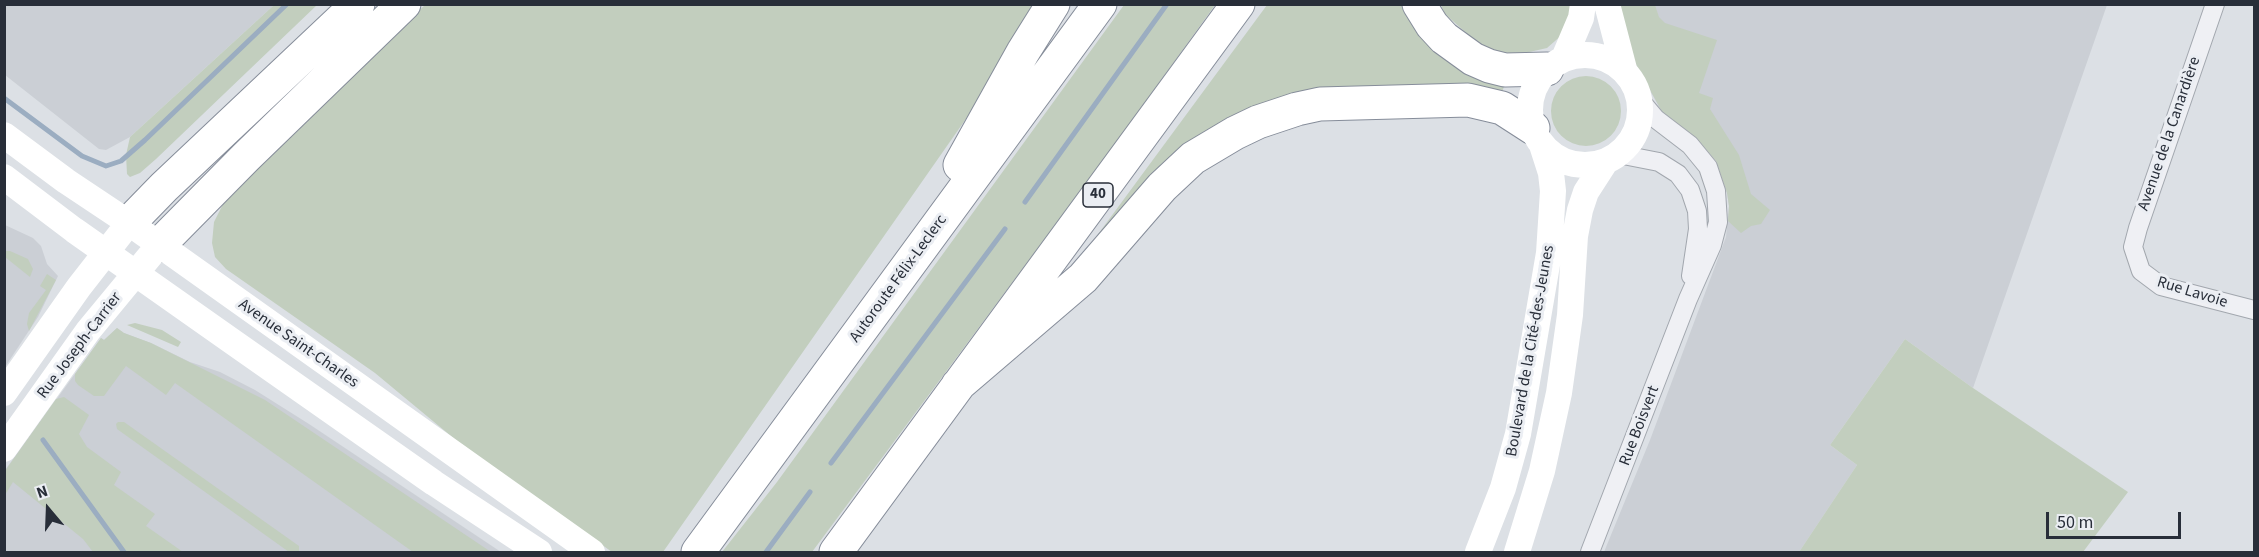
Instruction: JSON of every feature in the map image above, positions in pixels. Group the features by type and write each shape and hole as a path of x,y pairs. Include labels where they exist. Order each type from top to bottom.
{"highway":[{"path":"129,223 164,187 358,4"},
{"path":"159,245 404,4"},
{"path":"889,292 1023,52 1053,4"},
{"name":"Autoroute Félix-Leclerc","path":"698,552 1100,4"},
{"name":"40","path":"836,552 1238,4"},
{"path":"1419,4 1432,25 1444,38 1473,59 1504,70 1555,64"},
{"path":"958,385 1083,278 1162,187 1193,158 1258,122 1320,104 1468,100 1502,108 1538,137"}],"main road":[{"path":"1555,64 1585,54 1595,55 1606,58 1624,69 1632,79 1640,100 1638,129 1628,145 1612,158 1587,165 1558,158 1538,137 1530,103 1539,79 1555,64 1581,18 1583,4"},
{"path":"1607,4 1624,69"},
{"name":"Avenue Saint-Charles","path":"4,135 592,552"},
{"name":"Boulevard de la Cité-des-Jeunes","path":"1478,552 1503,488 1518,434 1550,253 1553,191 1551,173 1538,137"},
{"name":"Boulevard de la Cité-des-Jeunes","path":"1517,552 1542,471 1559,393 1570,315 1575,236 1580,210 1586,192 1612,158"},
{"path":"4,177 105,252 434,483 539,552"},
{"name":"Rue Joseph-Carrier","path":"4,393 105,252 129,223"},
{"name":"Rue Joseph-Carrier","path":"4,449 88,331 159,245"}],"street":[{"name":"Avenue de la Canardière","path":"2137,264 2133,248 2138,228 2215,4"},
{"name":"Rue Boisvert","path":"1590,552 1714,238 1718,222 1716,190 1708,167 1698,153 1656,119 1640,100"},
{"name":"Rue Boisvert","path":"1612,158 1652,160 1665,165 1678,174 1690,190 1697,211 1698,229 1688,299"},
{"name":"Rue Lavoie","path":"2137,264 2146,276 2161,286 2254,310"}],"shaded area":[{"path":"4,5 274,5 130,137 106,150 99,149 5,75"},
{"path":"1616,5 2107,5 1973,388 1905,339 1830,445 1857,465 1799,552 1604,552 1650,440 1726,237 1729,206 1716,161 1697,139 1672,123 1659,107 1633,59"},
{"path":"5,225 33,238 41,246 47,264 58,276 38,317 5,367"},
{"path":"117,328 190,362 220,372 255,390 501,552 5,552 5,470 101,338 104,340"}],"green space":[{"path":"274,5 317,5 156,159 140,173 130,177 127,174 126,155 130,137"},
{"path":"425,5 1039,5 998,73 663,552 612,552 457,441 375,373 226,269 215,257 212,243 214,222 224,202 293,128"},
{"path":"1124,5 1215,5 1110,151 812,552 722,552 777,482"},
{"path":"1267,5 1406,5 1505,83 1501,96 1306,97 1103,243 1096,237"},
{"path":"1441,5 1575,5 1563,34 1547,48 1516,55 1482,47 1445,14"},
{"path":"1616,5 1655,5 1659,17 1665,23 1717,40 1699,93 1713,98 1710,109 1739,155 1751,194 1770,210 1761,224 1751,226 1741,233 1728,221 1727,193 1716,161 1697,139 1665,117 1633,59"},
{"path":"1586,76 1605,82 1615,92 1621,111 1615,130 1605,140 1586,146 1567,140 1557,130 1551,111 1557,92 1567,82"},
{"path":"4,251 10,251 28,259 33,269 30,277 5,257"},
{"path":"47,274 56,280 29,331 27,324 29,313 46,290 40,286"},
{"path":"135,323 162,330 181,342 178,347 127,325"},
{"path":"117,328 265,400 491,552 413,552 175,383 166,395 126,366 104,396 94,396 78,385 75,381 75,374 101,338 104,340"},
{"path":"1905,339 1973,388 2128,492 2083,552 1799,552 1857,465 1830,445"},
{"path":"64,397 89,415 79,434 87,447 121,472 114,485 155,514 146,526 183,552 93,552 83,539 13,482 5,495 5,471 56,399"},
{"path":"118,422 124,422 299,546 299,552 289,552 117,429"}],"waterway":[{"path":"4,98 82,156 106,166 121,161 145,140 287,4"},
{"path":"1025,202 1167,4"},
{"path":"831,463 1005,229"},
{"path":"43,440 124,552"},
{"path":"766,552 810,492"}]}
